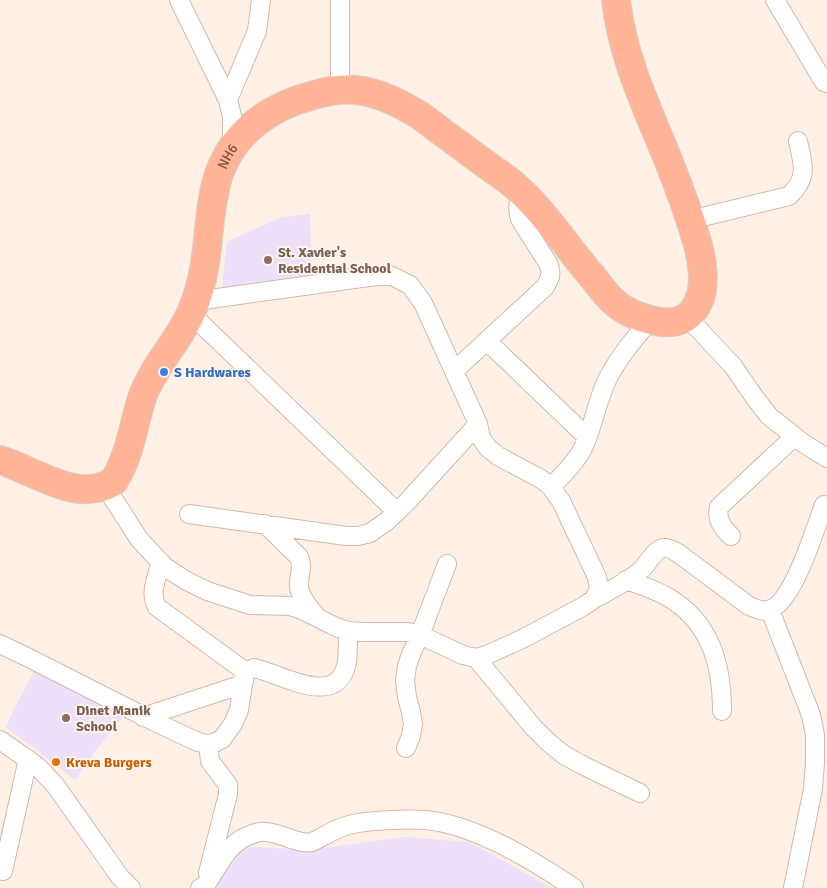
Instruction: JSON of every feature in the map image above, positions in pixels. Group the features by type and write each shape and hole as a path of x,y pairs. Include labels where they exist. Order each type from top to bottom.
{"highway":[{"path":"616,0 624,43 632,72 695,233 702,264 702,284 699,300 687,317"},
{"name":"NH6","path":"105,486 114,481 122,467 149,381 194,308 204,268 215,188 232,149 244,133 270,112 307,97 340,90 355,90 386,98 405,106 515,185 535,206 611,300 624,310 650,320 665,322 677,322 687,317"},
{"path":"0,460 63,485 80,489 105,486"}],"street":[{"path":"179,0 228,100 232,116 232,149"},
{"path":"228,100 256,30 261,0"},
{"path":"340,0 340,90"},
{"path":"775,0 824,82 827,83"},
{"path":"690,220 789,196 803,178 803,164 798,141"},
{"path":"454,371 545,287 550,279 549,265 520,219 518,204 522,192"},
{"path":"194,308 376,276 392,276 410,285 423,303 478,424 481,438 488,448 498,456 541,479 551,487 561,501 597,577 599,589 594,599"},
{"path":"194,308 397,512"},
{"path":"687,317 733,366 769,416 794,437 827,458"},
{"path":"551,487 574,463 582,450 608,379 628,347 650,320"},
{"path":"487,341 587,437"},
{"path":"189,514 346,536 370,533 397,512 478,424"},
{"path":"731,536 719,520 717,514 719,507 794,437"},
{"path":"105,486 139,539 161,562 185,580 207,591 250,605 290,606 348,631 408,632 420,635 463,655 476,658 522,639 584,606 642,569 662,548 678,553 749,606 760,610 770,610 788,593 796,580 824,504"},
{"path":"265,524 299,557 302,564 298,583 300,593 317,617"},
{"path":"161,562 153,593 157,607 245,678"},
{"path":"406,748 413,724 406,697 405,681 407,666 447,564"},
{"path":"626,580 653,590 676,603 690,615 706,634 716,659 722,691 722,711"},
{"path":"770,610 811,715 814,734 815,763 813,790 792,888"},
{"path":"144,717 245,678 254,668 265,670 309,686 323,687 334,684 343,674 347,662 348,631"},
{"path":"0,644 144,717 208,744 222,738 233,724 239,710 245,678"},
{"path":"476,658 533,727 548,742 564,755 640,793"},
{"path":"0,740 37,766 55,785 120,876 131,888"},
{"path":"203,887 228,794 228,785 210,761 208,744"},
{"path":"3,871 28,759"},
{"path":"203,887 227,852 238,841 260,831 281,835 301,842 312,842 341,827 357,823 377,820 426,820 472,832 543,867 574,888"}],"shaded area":[{"name":"St. Xavier's Residential School","path":"310,214 312,279 221,296 227,242 281,217"},
{"name":"Dinet Manik School","path":"42,656 130,708 75,780 6,727"},
{"path":"404,837 469,842 552,888 214,888 240,846 309,850"}],"place":[{"name":"St. Xavier's Residential School","path":"268,260"},
{"name":"S Hardwares","path":"164,372"},
{"name":"Dinet Manik School","path":"66,718"},
{"name":"Kreva Burgers","path":"56,762"}]}
